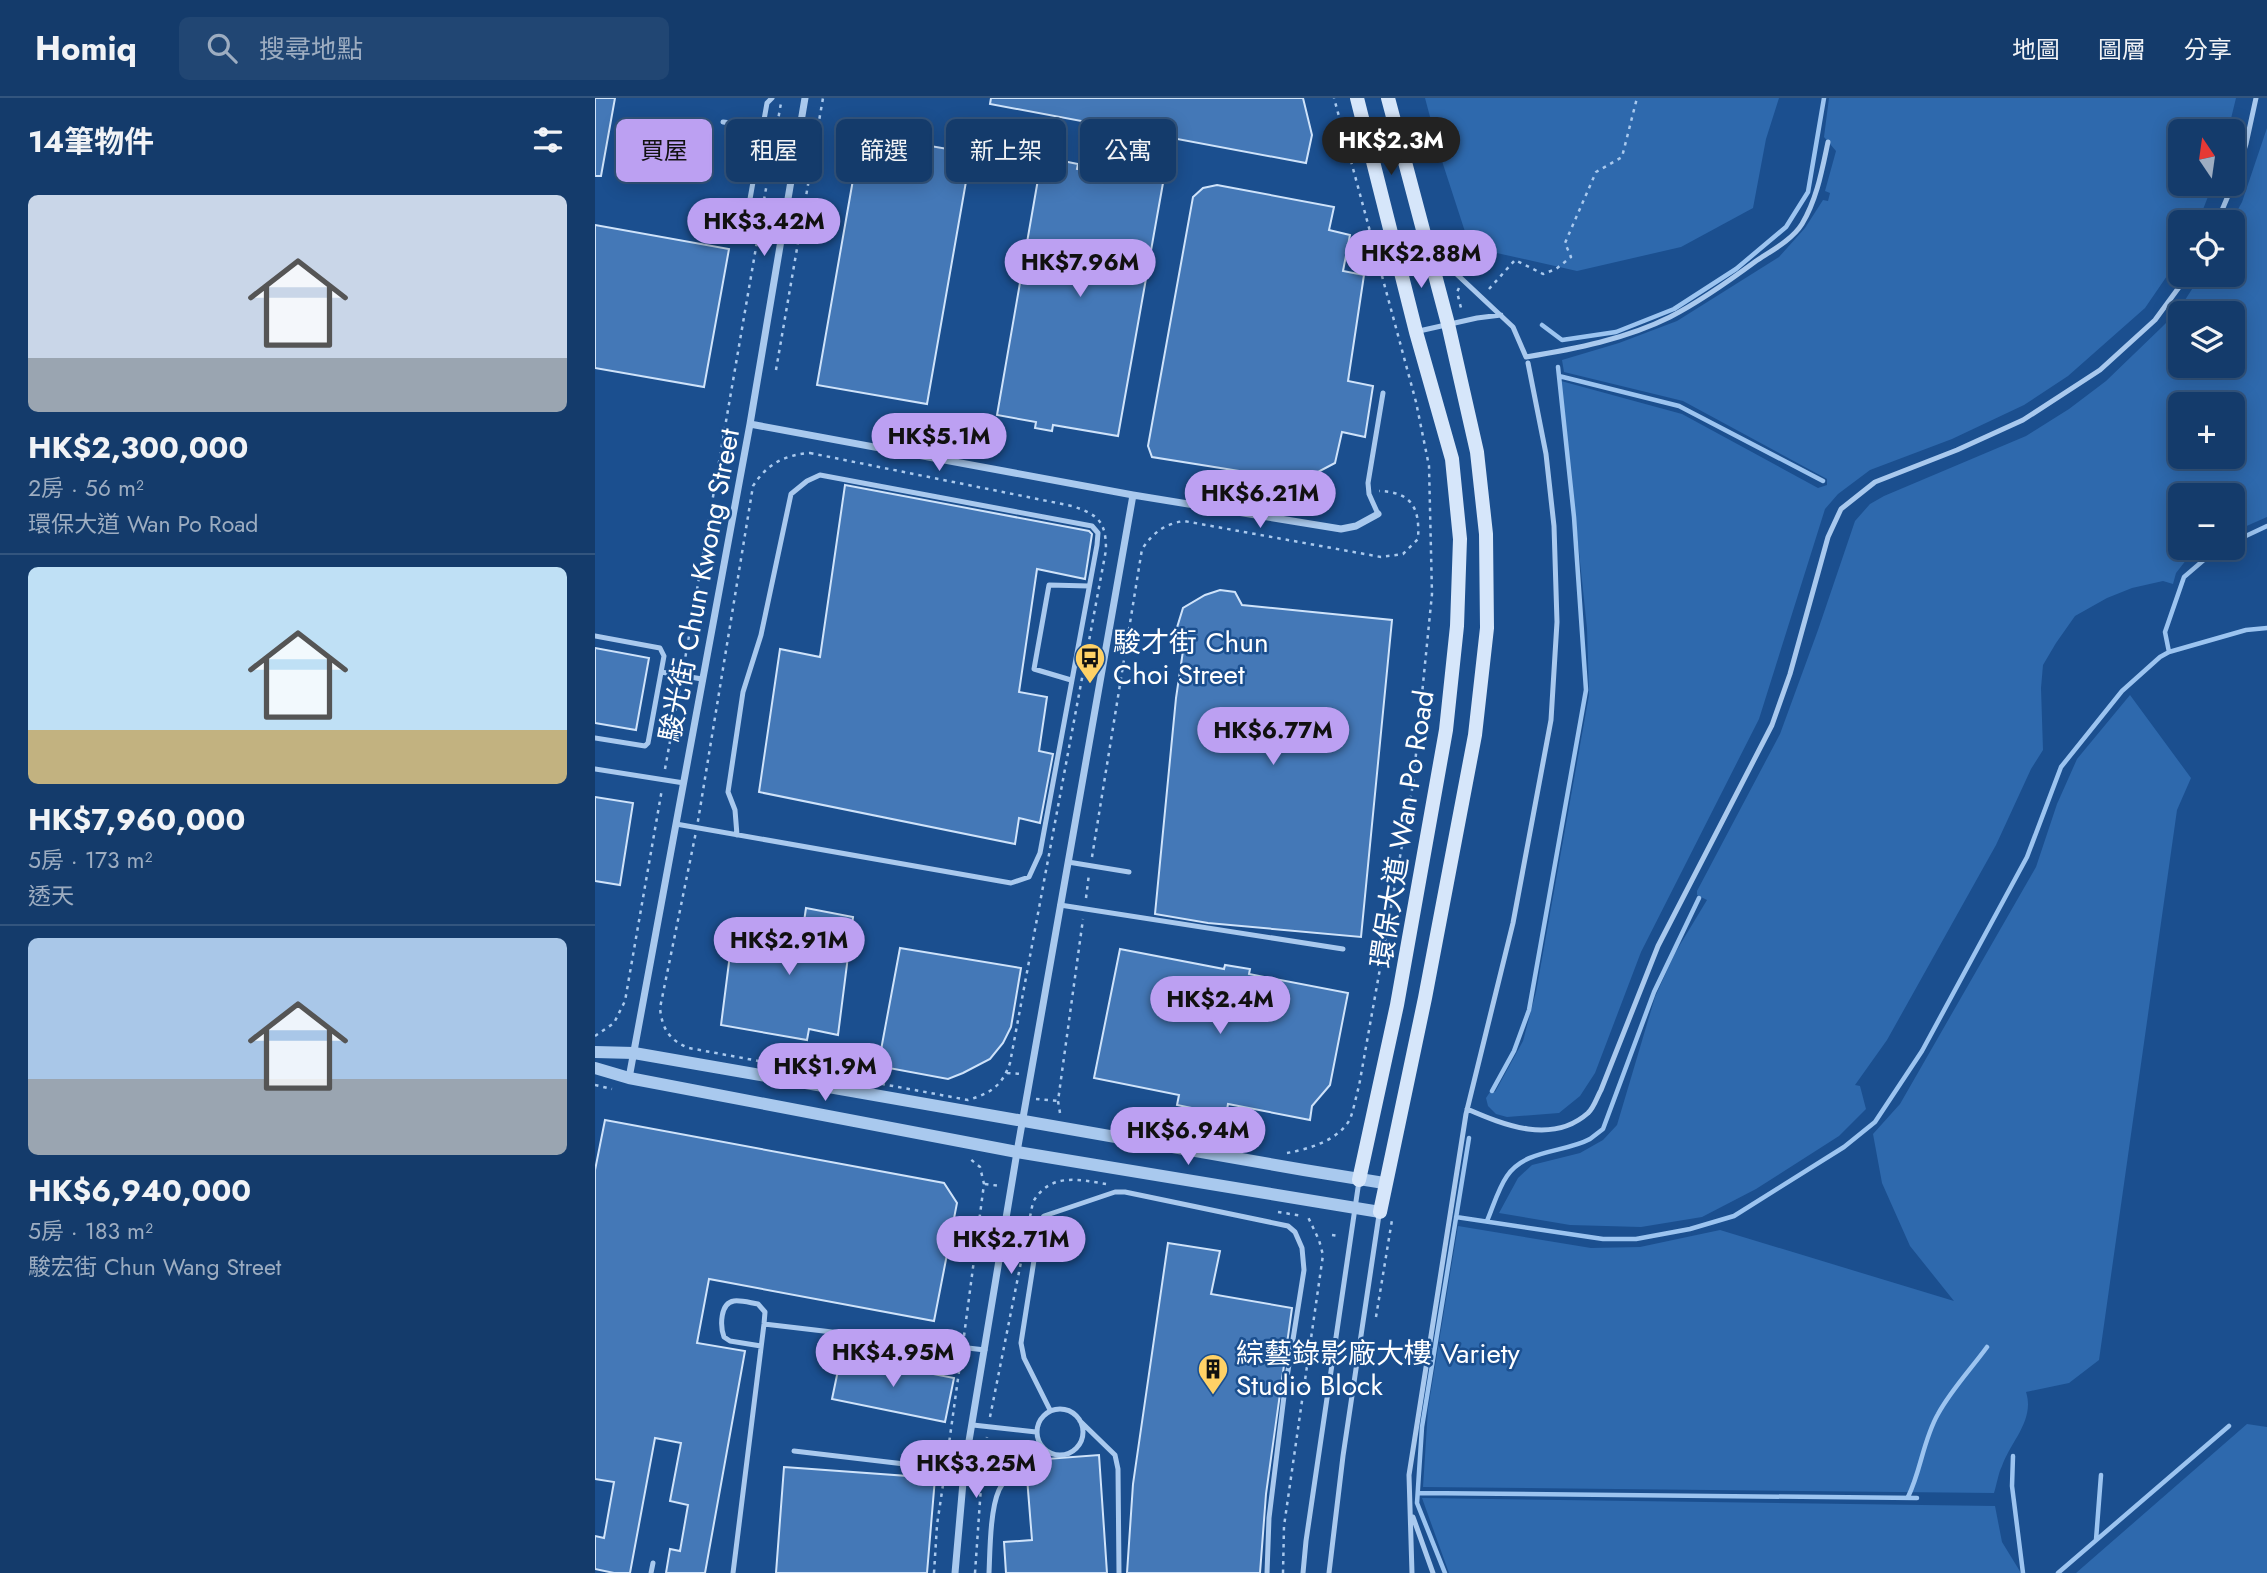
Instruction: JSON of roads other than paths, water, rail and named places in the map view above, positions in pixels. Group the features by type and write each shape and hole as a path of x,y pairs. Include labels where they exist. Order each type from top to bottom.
{"main road":[{"name":"環保大道 Wan Po Road","path":"1357,98 1416,332 1452,459 1460,539 1457,626 1441,758 1397,1005 1359,1180"},
{"name":"環保大道 Wan Po Road","path":"1380,1212 1425,998 1472,748 1487,628 1486,534 1477,452 1448,324 1388,98"}],"street":[{"name":"駿光街 Chun Kwong Street","path":"629,1079 750,424 805,98"},
{"path":"750,424 1133,495 1341,529 1356,526 1378,514"},
{"path":"955,1573 964,1471 1067,862 1133,495"},
{"path":"595,1052 634,1053 1384,1183"},
{"path":"595,1068 629,1079 1017,1152 1380,1212"}],"lane":[{"path":"764,119 767,103 772,98"},
{"path":"2245,147 2256,98"},
{"path":"1427,247 1513,327 1526,357 1572,349 1625,334 1669,317 1714,292 1783,242 1801,226 1818,189 1828,142"},
{"path":"753,182 750,199 781,241"},
{"path":"1467,1109 1499,1123 1528,1130 1556,1128 1575,1122 1590,1112 1658,946 1772,725 1790,674 1828,537 1842,509 1875,482 1957,450 2023,420 2100,370 2155,320 2179,287"},
{"path":"1416,332 1477,317 1501,315"},
{"path":"1412,1573 1409,1475 1467,1109 1513,923 1551,720 1557,621 1554,526 1546,454 1528,363"},
{"path":"1378,514 1369,494 1368,483 1383,393"},
{"path":"676,824 697,827 737,835 1011,883 1029,877 1040,853 1098,533 1086,524 820,475 807,481 792,494 761,635 743,692 728,792 735,810 737,835"},
{"path":"1071,680 1034,669 1049,585 1089,586"},
{"path":"595,636 660,648 664,656 648,743 645,746 595,737"},
{"path":"661,672 702,679"},
{"path":"595,769 684,783"},
{"path":"1067,862 1129,872"},
{"path":"1060,905 1343,949"},
{"name":"環保大道 Wan Po Road","path":"1303,1573 1305,1541 1359,1180"},
{"path":"1051,1410 1024,1358 1021,1343 1040,1222 1044,1216 1115,1192 1125,1192 1288,1226 1302,1248 1304,1270 1282,1410 1269,1518 1266,1573"},
{"name":"環保大道 Wan Po Road","path":"1329,1573 1343,1456 1380,1212"},
{"path":"733,1573 764,1324 765,1312 758,1304 734,1301 727,1304 723,1310 724,1337 730,1341 761,1346"},
{"path":"764,1324 985,1350"},
{"path":"1080,1421 1082,1437 1072,1451 1055,1455 1041,1446 1036,1432 1040,1419 1051,1410 1068,1410 1080,1421 1115,1455 1118,1469 1119,1573"},
{"path":"973,1425 1036,1432"},
{"path":"989,1573 991,1535 999,1491 1013,1472 1041,1446"},
{"path":"794,1451 964,1471"},
{"path":"1410,1511 1433,1573"},
{"path":"651,1573 653,1563"}],"waterway":[{"path":"1542,325 1562,340 1616,332 1674,309 1736,269 1786,227 1808,192 1824,98"},
{"path":"1492,1091 1514,1051 1529,1010 1586,690 1574,517 1558,367"},
{"path":"1559,376 1679,406 1823,481"},
{"path":"2245,536 2267,526"},
{"path":"2169,652 2165,632 2184,577 2204,560"},
{"path":"1456,1217 1603,1239 1636,1239 1690,1229 1734,1216 1844,1147 1875,1122 1922,1051 2027,857 2061,767 2122,691 2169,652 2246,630 2267,628"},
{"path":"1487,1221 1501,1187 1515,1167 1534,1156 1580,1144 1603,1129 1654,992 1699,898"},
{"path":"1445,1573 1417,1503 1422,1427 1469,1138"},
{"path":"1908,1497 1938,1414 1987,1347"},
{"path":"2058,1573 2229,1426"},
{"path":"2013,1456 2012,1486 2023,1573"},
{"path":"2096,1540 2101,1475"},
{"path":"1418,1493 1917,1498"}],"place":[{"name":"駿才街 Chun Choi Street","path":"1090,685"},
{"name":"綜藝錄影廠大樓 Variety Studio Block","path":"1213,1396"}]}
